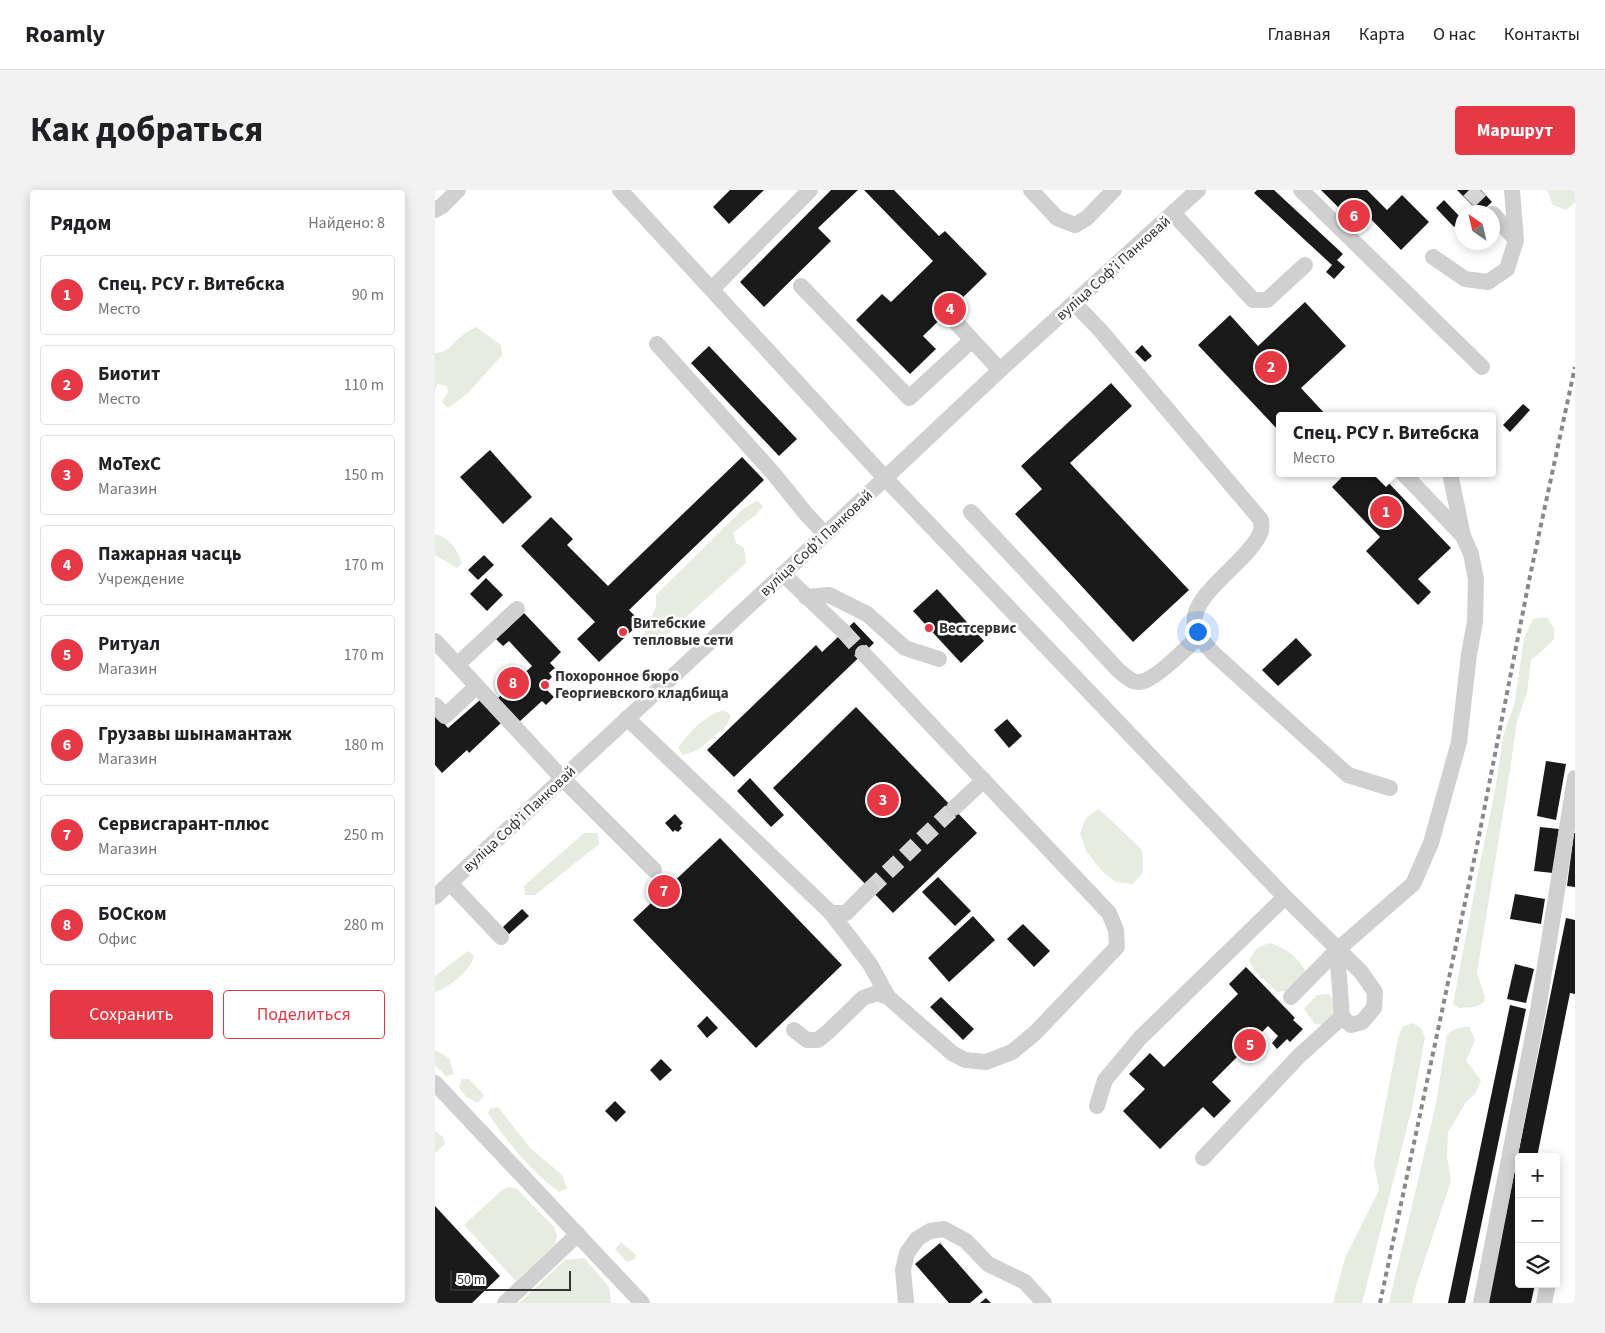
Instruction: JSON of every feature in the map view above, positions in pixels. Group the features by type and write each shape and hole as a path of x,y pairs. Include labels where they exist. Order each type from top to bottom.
{"street":[{"path":"435,210 442,206 458,190"},
{"path":"621,190 885,478 1285,897 1361,972 1375,992 1374,1008 1362,1022 1351,1025 1342,1017 1337,950"},
{"path":"712,289 810,190"},
{"path":"1031,190 1057,218 1075,225 1087,218 1114,190"},
{"name":"вуліца Софʼі Панковай","path":"435,897 1000,370 1198,190"},
{"path":"1301,190 1482,367"},
{"path":"1433,257 1465,279 1488,282 1507,269 1515,240 1512,190"},
{"path":"1173,213 1253,300 1267,300 1305,265"},
{"path":"1500,223 1515,240"},
{"path":"801,286 909,398 973,340"},
{"path":"1075,303 1261,520 1261,531 1251,548 1199,603 1194,622 1199,636 1213,653 1348,774 1390,788"},
{"path":"952,318 1000,370"},
{"path":"657,344 825,534"},
{"path":"1407,477 1463,536"},
{"path":"1291,996 1337,950 1413,884 1431,844 1459,742 1469,654 1475,622 1476,579 1471,554 1463,536 1451,477"},
{"path":"971,512 1119,672 1131,680 1141,682 1156,675 1199,636"},
{"path":"783,574 844,632"},
{"path":"806,597 829,595 867,614 905,648 939,659"},
{"path":"457,665 517,608"},
{"path":"435,641 563,778 654,870"},
{"path":"627,718 831,913 870,964 888,997 952,1053 965,1060 986,1062 1012,1052 1035,1033 1117,947 1116,930 1109,913 863,653"},
{"path":"435,705 445,716 477,686"},
{"path":"1481,1303 1538,1010 1575,778"},
{"path":"954,808 984,780"},
{"path":"450,883 501,937"},
{"path":"831,913 846,913 870,889"},
{"path":"1097,1106 1105,1080 1140,1038 1285,897"},
{"path":"794,1030 807,1040 818,1040 863,998 877,993 888,997"},
{"path":"1203,1158 1299,1056 1342,1017"},
{"path":"437,1088 579,1234 636,1301"},
{"path":"907,1303 903,1270 907,1253 917,1239 930,1231 945,1229 966,1242 988,1264 1025,1282 1044,1303"},
{"path":"505,1303 579,1234"},
{"path":"1544,1303 1547,1288"}],"shaded area":[{"path":"1547,190 1575,190 1575,202 1566,210 1553,205"},
{"path":"476,327 501,345 502,355 467,394 448,408 442,402 448,392 447,386 438,384 435,389 435,353 448,349 458,339"},
{"path":"757,501 763,506 760,510 733,533 736,543 744,548 746,563 666,635 650,641 644,634 656,607 656,595 743,509"},
{"path":"435,534 449,541 458,553 462,563 457,568 435,555"},
{"path":"1547,617 1554,628 1554,639 1531,660 1527,693 1517,721 1477,973 1485,997 1484,1002 1475,1007 1459,1008 1453,1004 1495,791 1503,737 1515,702 1524,638 1533,619"},
{"path":"723,710 731,715 727,725 698,750 683,755 678,748 687,736 703,720"},
{"path":"1098,809 1142,850 1143,872 1133,884 1116,882 1102,871 1086,851 1080,833 1086,818"},
{"path":"584,833 598,833 599,844 535,895 525,895 524,886"},
{"path":"1269,943 1290,953 1305,970 1304,980 1295,990 1277,992 1255,971 1249,960 1257,948"},
{"path":"468,951 474,956 468,968 453,982 435,992 435,976"},
{"path":"1329,994 1334,1001 1335,1015 1323,1025 1315,1024 1304,1009 1317,995"},
{"path":"1413,1023 1421,1028 1425,1037 1412,1108 1362,1303 1333,1303 1345,1258 1379,1190 1374,1163 1398,1039 1402,1027"},
{"path":"1469,1026 1475,1040 1466,1061 1481,1080 1475,1094 1466,1102 1448,1132 1447,1156 1451,1181 1412,1303 1389,1303 1436,1104 1447,1034 1455,1029"},
{"path":"435,1050 449,1058 454,1074 446,1076 435,1065"},
{"path":"462,1079 469,1079 484,1095 478,1103 466,1097 459,1087"},
{"path":"498,1107 530,1148 562,1175 567,1188 559,1192 520,1155 488,1113 490,1109"},
{"path":"435,1131 443,1137 445,1144 435,1153"},
{"path":"509,1187 517,1189 554,1227 557,1235 555,1244 516,1281 464,1225 502,1190"},
{"path":"621,1242 636,1255 635,1259 627,1262 615,1249"},
{"path":"584,1258 609,1287 611,1303 519,1303 565,1260"}],"building":[{"path":"730,190 764,190 729,224 713,207"},
{"path":"831,190 858,190 818,228 831,241 764,307 740,282"},
{"path":"864,190 894,190 939,236 945,231 987,274 923,336 936,349 910,374 856,320 882,294 891,302 933,261"},
{"path":"1257,190 1274,190 1343,254 1337,260 1345,267 1334,279 1326,272 1332,265 1254,193"},
{"path":"1321,190 1367,190 1387,210 1402,195 1429,222 1401,250 1365,213 1354,223"},
{"path":"1457,190 1481,190 1492,202 1489,205 1472,205"},
{"path":"1444,200 1455,212 1454,227 1436,208"},
{"path":"1305,302 1346,346 1301,388 1323,412 1276,412 1276,428 1198,345 1230,315 1258,346"},
{"path":"1142,345 1152,356 1145,362 1135,352"},
{"path":"709,346 797,439 779,456 691,363"},
{"path":"1111,383 1132,406 1070,463 1189,590 1133,642 1015,514 1042,489 1021,466"},
{"path":"1523,404 1530,410 1510,432 1503,425"},
{"path":"490,450 532,497 503,524 460,477"},
{"path":"742,457 764,480 629,610 641,622 599,662 577,639 595,622 521,546 551,517 573,539 567,545 608,586"},
{"path":"1342,477 1383,477 1451,548 1418,579 1431,592 1418,605 1366,551 1380,537 1332,487"},
{"path":"484,555 494,565 478,580 468,570"},
{"path":"486,578 503,595 487,611 470,594"},
{"path":"937,589 984,641 961,663 913,611"},
{"path":"524,613 561,652 550,663 555,668 549,673 552,677 547,682 551,686 547,690 554,697 546,705 542,701 519,722 497,699 532,666 509,641 503,646 496,639"},
{"path":"854,622 874,643 734,777 707,750 816,645 822,652"},
{"path":"1296,638 1312,655 1278,686 1262,670"},
{"path":"480,700 501,723 469,753 467,750 442,773 435,765 435,713 448,728"},
{"path":"856,707 977,833 893,913 773,788"},
{"path":"1007,719 1022,736 1009,748 994,730"},
{"path":"1546,761 1566,764 1556,820 1537,816"},
{"path":"750,778 784,815 771,827 737,791"},
{"path":"675,814 683,823 680,826 682,828 678,832 675,830 673,832 665,823"},
{"path":"1540,827 1559,829 1553,873 1534,871"},
{"path":"1575,833 1575,887 1567,886"},
{"path":"720,838 842,965 756,1048 633,920"},
{"path":"938,877 971,911 955,926 922,892"},
{"path":"1515,894 1545,899 1541,924 1510,919"},
{"path":"522,909 529,916 509,934 503,927"},
{"path":"973,916 995,940 949,982 928,958"},
{"path":"1566,918 1575,920 1575,994 1570,993 1538,1153 1518,1153"},
{"path":"1023,924 1050,951 1034,967 1007,939"},
{"path":"1515,964 1534,969 1526,1003 1507,999"},
{"path":"1246,967 1295,1018 1293,1020 1303,1029 1290,1042 1287,1039 1277,1049 1272,1043 1278,1036 1268,1026 1212,1082 1231,1101 1214,1118 1203,1107 1160,1149 1123,1111 1145,1089 1129,1074 1150,1053 1164,1067 1238,994 1229,984"},
{"path":"941,997 974,1029 963,1040 930,1007"},
{"path":"1510,1005 1526,1009 1465,1303 1448,1303"},
{"path":"707,1016 718,1028 707,1038 697,1026"},
{"path":"661,1059 672,1070 660,1081 650,1070"},
{"path":"615,1101 626,1112 616,1122 605,1111"},
{"path":"1515,1170 1515,1288 1534,1288 1531,1303 1488,1303"},
{"path":"435,1206 500,1276 472,1303 435,1303"},
{"path":"940,1243 983,1292 970,1303 949,1303 915,1264"},
{"path":"986,1298 991,1303 980,1303"}],"tunnel":[{"path":"1469,190 1484,205"},
{"path":"844,632 863,653"},
{"path":"870,889 954,808"}],"railway":[{"path":"1380,1303 1477,846 1530,576 1575,367"}],"place":[{"name":"Грузавы шынамантаж","path":"1354,216"},
{"name":"Пажарная часць","path":"950,309"},
{"name":"Биотит","path":"1271,367"},
{"name":"Спец. РСУ г. Витебска","path":"1386,512"},
{"name":"Вестсервис","path":"929,628"},
{"name":"Витебские тепловые сети","path":"623,632"},
{"name":"БОСком","path":"513,683"},
{"name":"Похоронное бюро Георгиевского кладбища","path":"545,685"},
{"name":"MoTexC","path":"883,800"},
{"name":"Сервисгарант-плюс","path":"664,891"},
{"name":"Ритуал","path":"1250,1045"}]}
